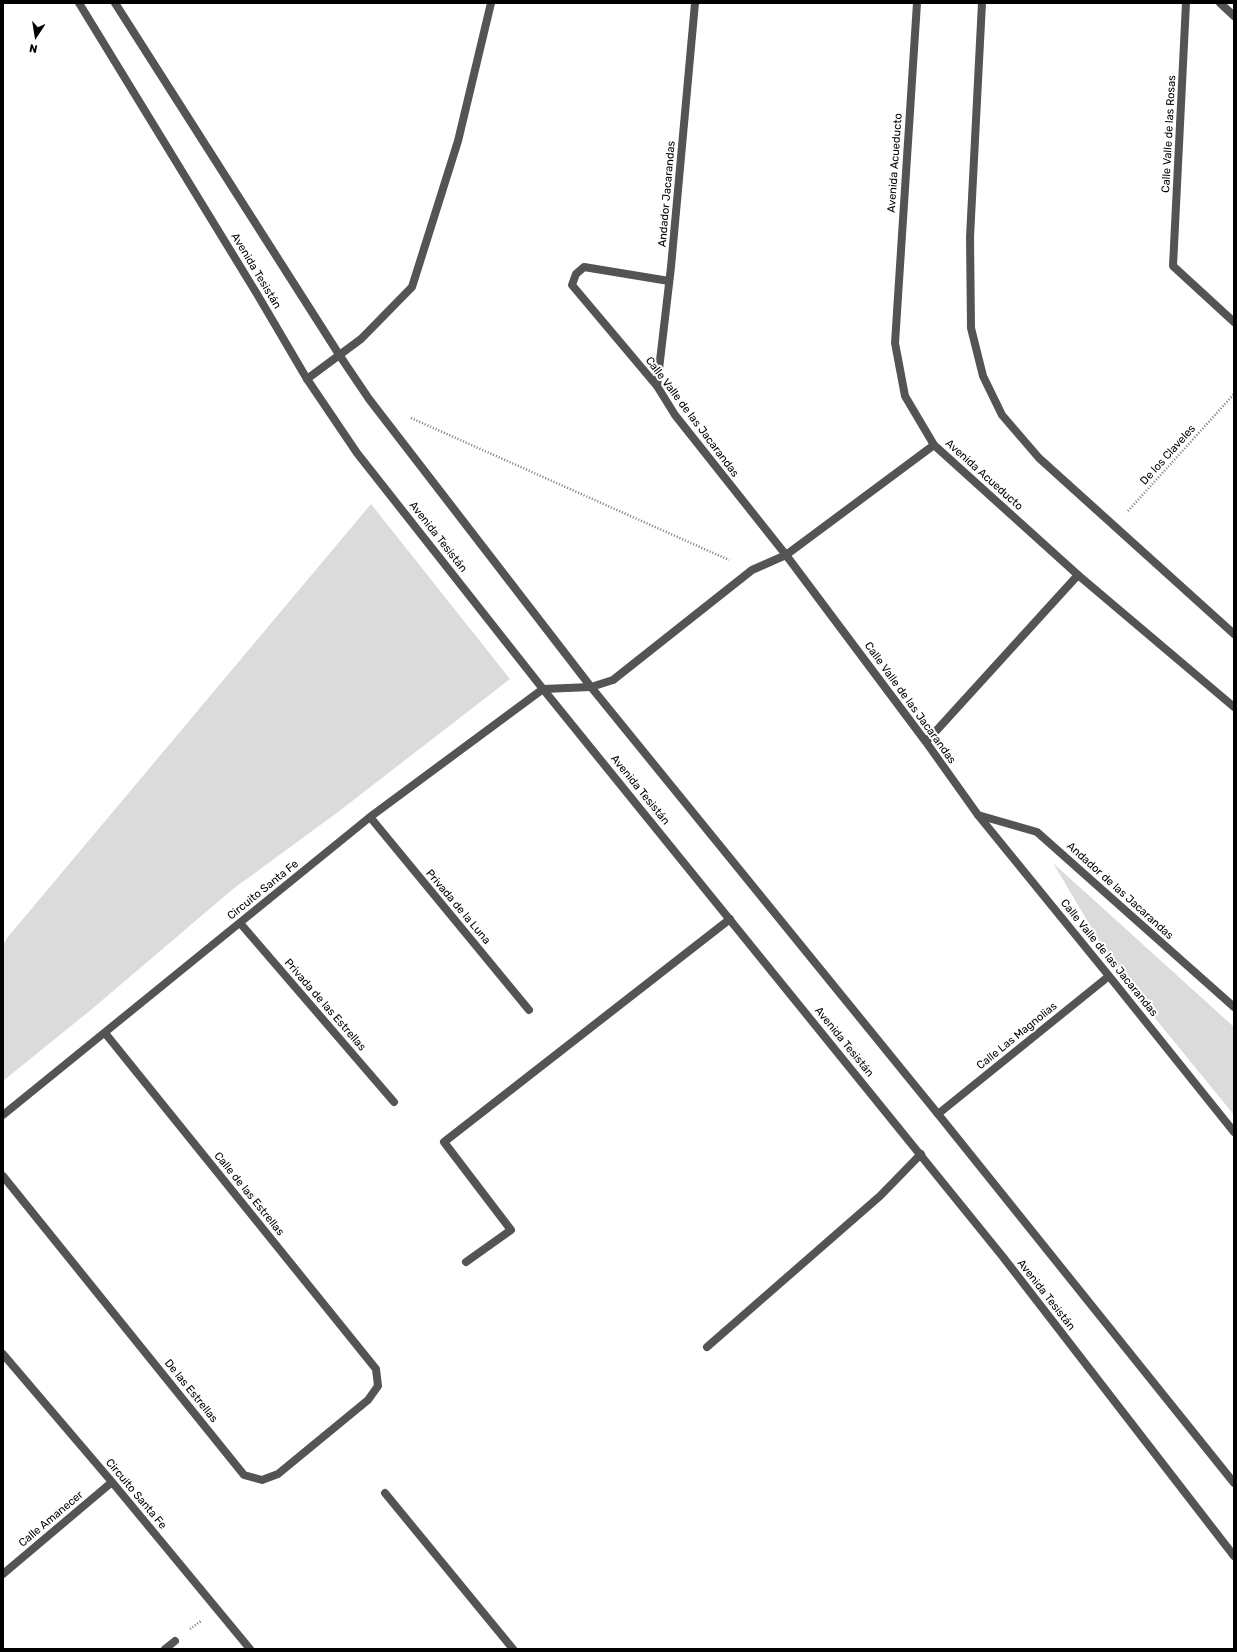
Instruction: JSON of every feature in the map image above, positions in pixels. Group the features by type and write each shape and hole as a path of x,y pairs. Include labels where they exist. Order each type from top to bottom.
{"street":[{"name":"Avenida Tesistán","path":"79,3 257,294 307,379 357,453 543,689 1003,1257 1234,1556"},
{"path":"115,3 340,356 370,399 591,687 938,1114 1234,1483"},
{"path":"307,379 361,339 412,287 458,141 491,3"},
{"name":"Andador Jacarandas","path":"657,386 670,281 695,3"},
{"name":"Avenida Acueducto","path":"917,3 895,343 905,396 934,445 1078,575 1234,707"},
{"path":"982,3 970,237 971,328 983,376 1002,415 1039,458 1234,634"},
{"name":"Calle Valle de las Rosas","path":"1186,3 1173,266 1234,322"},
{"path":"1220,3 1234,16"},
{"name":"Calle Valle de las Jacarandas","path":"670,281 584,267 576,274 572,285 657,386 675,415 786,555 926,742 978,815 1234,1132"},
{"path":"543,689 591,687 613,680 752,570 786,555 934,445"},
{"path":"926,742 1078,575"},
{"name":"Circuito Santa Fe","path":"3,1115 370,818 543,689"},
{"name":"Andador de las Jacarandas","path":"978,815 1037,832 1234,1007"},
{"name":"Privada de la Luna","path":"370,818 529,1010"},
{"path":"466,1262 511,1230 444,1142 730,919"},
{"name":"Privada de las Estrellas","path":"240,923 394,1102"},
{"name":"Calle Las Magnolias","path":"938,1114 1109,976"},
{"name":"Calle de las Estrellas","path":"105,1033 376,1369"},
{"path":"707,1347 880,1196 920,1154"},
{"name":"De las Estrellas","path":"3,1176 244,1474 262,1480 278,1474 368,1400 378,1386 376,1369"},
{"name":"Circuito Santa Fe","path":"3,1354 112,1482 250,1649"},
{"name":"Calle Amanecer","path":"3,1574 112,1482"},
{"path":"385,1493 512,1649"},
{"path":"165,1649 175,1641"}],"path":[{"name":"De los Claveles","path":"1115,526 1234,394"},
{"path":"410,417 752,570"},
{"path":"175,1641 217,1609"}],"shaded area":[{"path":"371,504 510,679 338,812 233,889 92,1009 3,1081 3,945 7,938"},
{"path":"1053,863 1234,1027 1234,1115 1119,974"}]}
